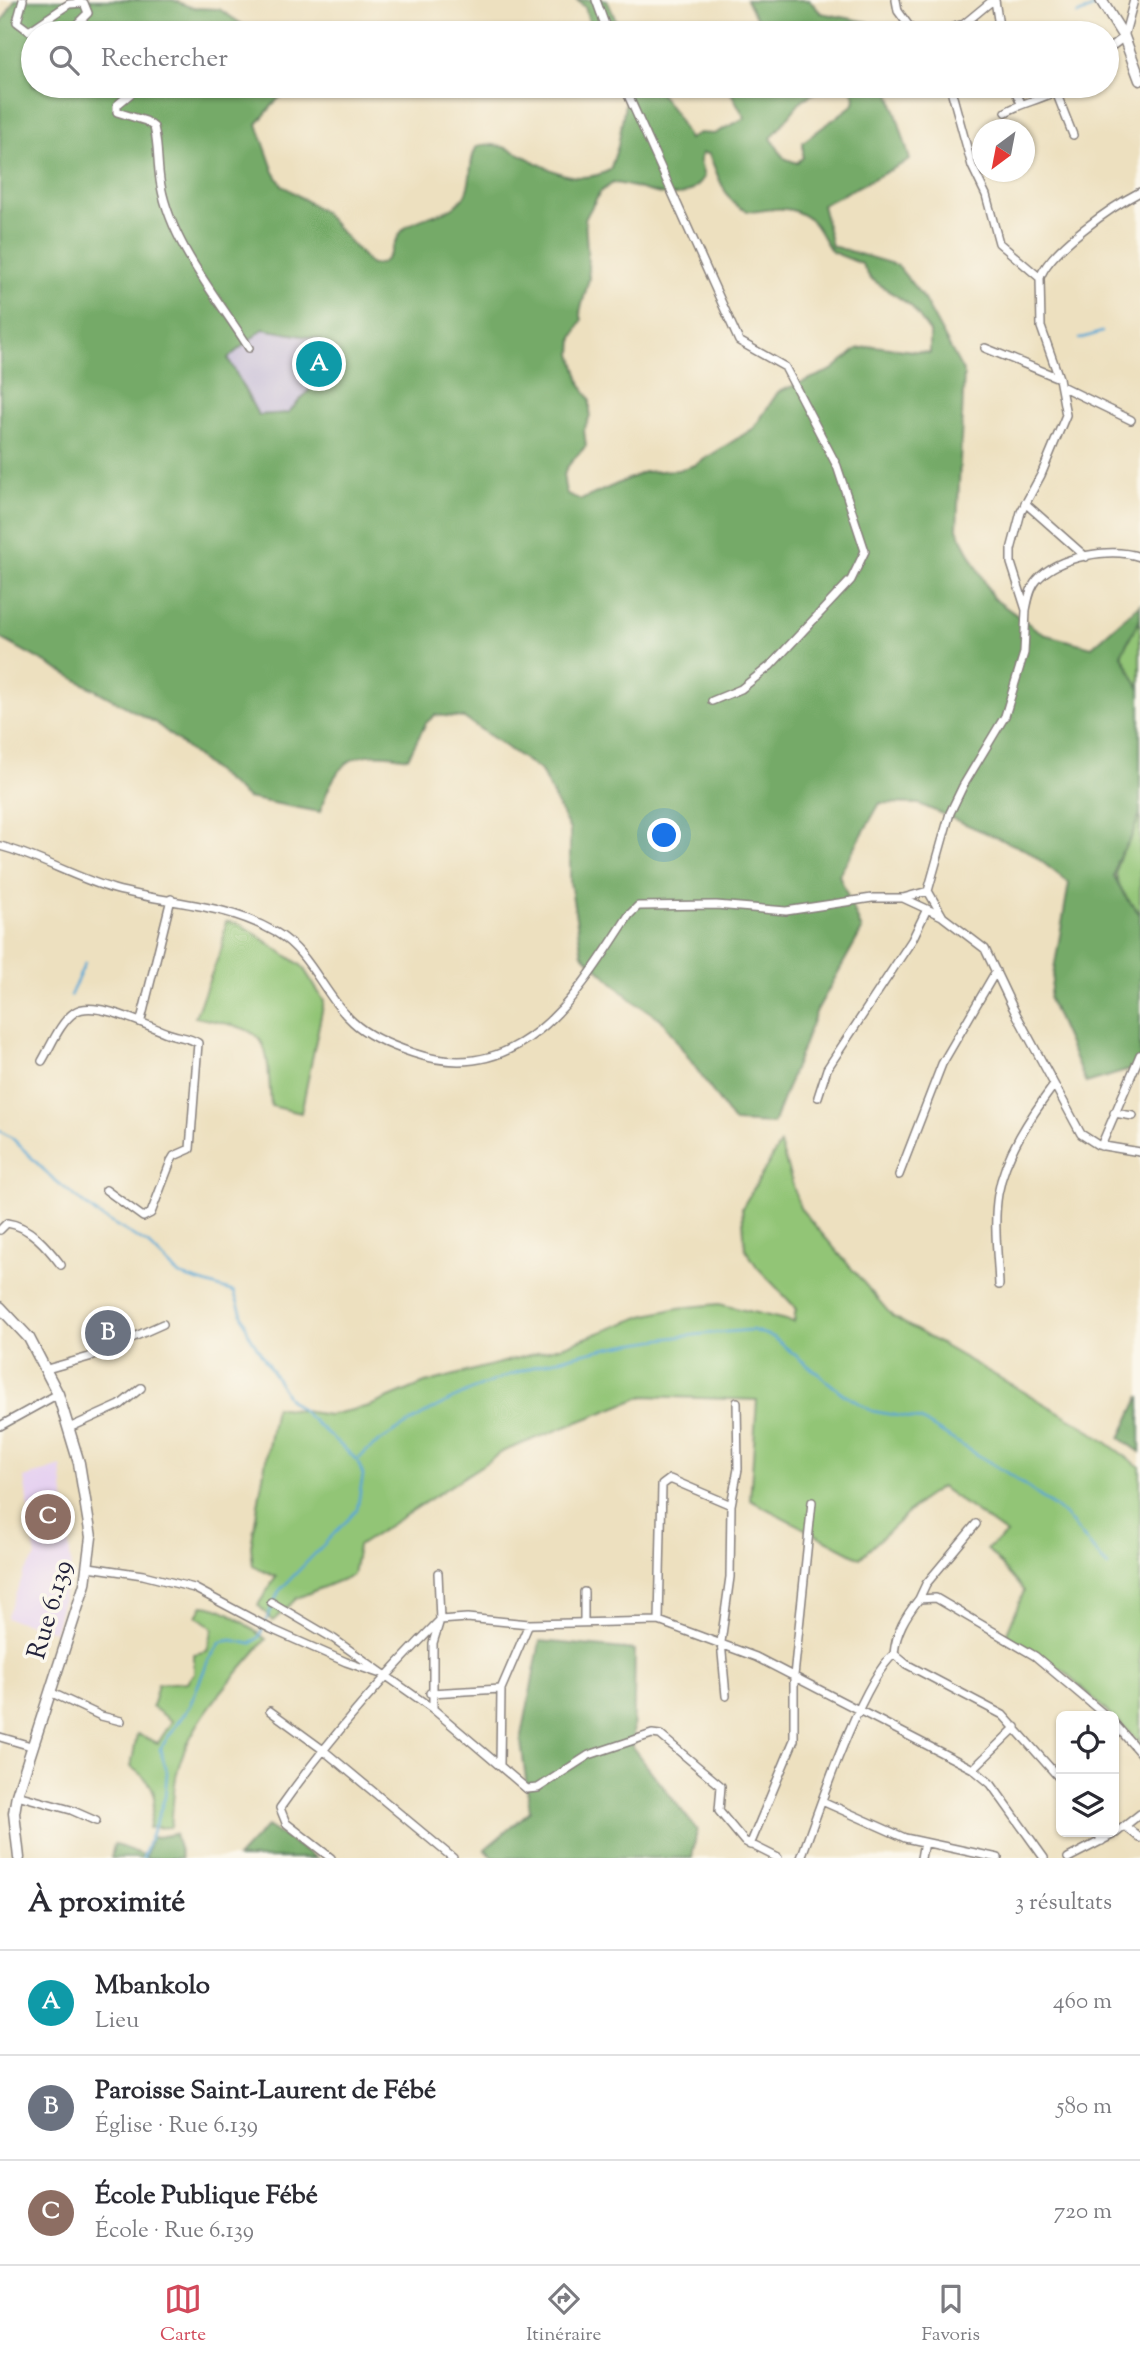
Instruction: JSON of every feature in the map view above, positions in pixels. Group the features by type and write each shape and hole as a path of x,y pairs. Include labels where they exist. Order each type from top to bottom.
{"street":[{"path":"21,25 17,22 23,0"},
{"path":"596,0 604,21"},
{"path":"896,0 898,11 905,21"},
{"path":"968,21 994,0 998,21"},
{"path":"1101,0 1114,21"},
{"path":"1119,41 1124,37 1134,0"},
{"path":"44,21 69,4 84,2 88,13 80,21"},
{"path":"1119,29 1140,80"},
{"path":"125,98 117,105 117,112 146,121 155,127 160,185 167,210 193,259 249,348"},
{"path":"629,98 739,341 785,367 837,466 865,551 851,580 770,666 741,689 712,701"},
{"path":"956,98 972,166 986,195 999,243 1040,278"},
{"path":"1019,98 1021,103"},
{"path":"1006,112 1036,98"},
{"path":"1058,98 1073,135"},
{"path":"1026,610 1011,563 1011,550 1025,503 1041,475 1066,415 1060,382 1041,327 1040,278 1049,261 1067,245 1140,192"},
{"path":"985,348 1060,382 1131,420"},
{"path":"1025,503 1086,557"},
{"path":"943,916 928,891 957,797 1006,716 1024,653 1026,610 1032,586 1039,577 1060,565 1086,557 1122,553 1140,557"},
{"path":"0,846 115,889 231,911 280,935 293,946 342,1010 362,1029 405,1051 448,1063 487,1056 541,1031 582,988 629,915 638,906 716,905 767,912 872,898 903,898 928,891"},
{"path":"903,898 943,916 980,942 1081,1134 1101,1146 1140,1152"},
{"path":"141,1020 170,899"},
{"path":"818,1097 827,1069 912,940 927,909"},
{"path":"899,1175 942,1063 996,971"},
{"path":"42,1061 64,1023 84,1008 141,1020 169,1034 195,1040 200,1047 190,1149 174,1156 147,1217 143,1217 106,1190"},
{"path":"1101,1146 1140,1055"},
{"path":"999,1285 996,1221 1000,1183 1030,1118 1054,1085"},
{"path":"1114,1113 1133,1116"},
{"path":"0,1230 7,1223 17,1225 41,1241 61,1265"},
{"name":"Rue 6.139","path":"0,1307 29,1338 58,1394 85,1489 91,1537 89,1567 17,1795 14,1813 19,1858"},
{"path":"47,1369 89,1357 163,1324"},
{"path":"69,1428 120,1405 141,1388"},
{"path":"0,1426 23,1410 58,1394"},
{"path":"726,1696 720,1642 730,1577 731,1505 738,1469 737,1402"},
{"path":"659,1620 662,1485 670,1479 731,1505"},
{"path":"751,1845 794,1740 793,1676 812,1502"},
{"path":"801,1858 860,1710 882,1664 894,1654 895,1636 926,1584 976,1524"},
{"path":"89,1567 143,1575 194,1588 271,1629 346,1662 386,1675"},
{"path":"433,1709 433,1643 440,1620 438,1573"},
{"path":"583,1621 584,1592"},
{"path":"919,1599 936,1598 986,1630 1024,1649 1100,1711"},
{"path":"271,1602 334,1639 386,1675 433,1709 500,1764 522,1786 532,1790 600,1751 652,1734 660,1735 721,1786 719,1811 723,1820 751,1845 778,1858"},
{"path":"331,1858 286,1823 280,1808 322,1749 386,1675 440,1620 467,1618 528,1624 659,1620 720,1642 793,1676 973,1769 991,1784 1044,1858"},
{"path":"500,1764 500,1689 528,1624"},
{"path":"894,1654 905,1664 993,1709 1016,1727 1056,1774"},
{"path":"432,1693 500,1689"},
{"path":"50,1692 101,1716 121,1721"},
{"path":"270,1711 322,1749 453,1858"},
{"path":"973,1769 1016,1727"},
{"path":"1119,1729 1140,1753"},
{"path":"0,1730 4,1738 31,1746"},
{"path":"17,1795 71,1810 96,1821"},
{"path":"822,1801 887,1832 998,1858"},
{"path":"1068,1858 1078,1856 1140,1814"},
{"path":"1125,1826 1140,1838"},
{"path":"1100,1837 1102,1841"},
{"path":"921,1858 924,1842"}],"shaded area":[{"path":"263,329 320,339 328,370 288,413 258,415 227,357"},
{"path":"61,1466 71,1565 55,1631 6,1618 24,1573 36,1557 24,1478"}],"green space":[{"path":"15,0 173,0 193,8 219,9 237,21 21,21 21,98 280,98 257,124 274,172 282,185 323,212 371,265 384,261 405,228 450,209 463,198 477,146 493,145 508,149 555,172 572,176 591,177 610,170 618,146 626,98 663,98 689,139 699,133 714,134 745,118 734,98 806,98 771,138 784,158 797,163 803,157 803,142 854,104 855,98 892,98 910,160 822,205 832,246 897,265 922,296 964,373 957,529 993,598 1043,634 1092,647 1140,604 1140,619 1121,654 1140,689 1140,814 1131,838 1117,860 1114,876 1126,898 1140,914 1140,1067 1086,1083 1049,999 1069,883 1028,851 919,804 880,803 839,875 862,930 817,1010 773,1124 734,1122 661,1019 634,1002 582,954 570,882 570,830 541,771 464,718 435,715 426,723 408,758 374,755 361,756 350,761 333,779 320,812 247,798 156,723 0,638 0,25","holes":["702,153 709,154 732,201 748,211 787,209 804,216 815,224 832,252 862,264 870,278 911,306 930,332 930,353 874,346 857,349 832,370 778,392 754,428 695,465 678,470 644,472 581,500 567,494 564,478 567,467 586,446 584,430 590,416 590,399 581,385 572,354 573,338 582,320 580,312 589,279 585,219 600,192 613,183 661,194 684,194 695,188 704,177 700,161","263,329 320,339 328,370 288,413 258,415 228,358"]},
{"path":"577,0 607,0 616,21 589,21 585,7"},
{"path":"746,0 809,0 821,13 864,21 758,21"},
{"path":"1140,619 1140,689 1121,654"},
{"path":"1140,814 1140,914 1119,885 1116,874 1121,855"},
{"path":"226,921 242,925 302,966 324,1001 301,1113 271,1106 268,1063 265,1049 259,1039 251,1032 238,1027 195,1017 222,947"},
{"path":"780,1144 800,1208 892,1316 1085,1427 1140,1467 1140,1743 1119,1723 1119,1711 1106,1711 1064,1671 1006,1635 1024,1591 987,1549 1007,1534 941,1487 922,1500 860,1558 750,1500 757,1400 644,1396 504,1451 358,1546 353,1575 297,1598 273,1621 258,1605 276,1577 253,1566 251,1546 275,1407 329,1415 370,1406 425,1383 567,1345 643,1316 678,1308 719,1304 794,1322 796,1308 757,1267 745,1248 742,1208"},
{"path":"1140,1396 1140,1452 1120,1438"},
{"path":"203,1605 228,1613 266,1639 227,1685 191,1736 177,1773 171,1827 149,1828 154,1794 148,1781 131,1767 137,1734 158,1743 172,1721 152,1707 158,1684 187,1682 194,1673 194,1654 207,1651 213,1628 197,1616"},
{"path":"540,1641 635,1650 633,1748 697,1830 692,1858 493,1858 485,1849 530,1811 521,1741"},
{"path":"267,1826 316,1858 237,1858"},
{"path":"175,1834 182,1858 111,1858 114,1844 146,1856 151,1838"}],"waterway":[{"path":"1077,15 1100,4"},
{"path":"1079,339 1102,332"},
{"path":"70,996 85,963"},
{"path":"0,1131 12,1138 50,1176 98,1215 148,1244 179,1275 234,1292 249,1334 289,1399 357,1460 363,1475 357,1510 279,1591 259,1637 251,1644 232,1640 221,1642 208,1661 190,1705 160,1749 167,1772 165,1797 143,1858"},
{"path":"357,1460 388,1436 448,1401 531,1368 618,1346 752,1330 773,1337 843,1394 872,1411 921,1420 1012,1476 1064,1514 1108,1567"}],"place":[{"name":"Mbankolo","path":"319,364"},
{"name":"Paroisse Saint-Laurent de Fébé","path":"108,1333"},
{"name":"École Publique Fébé","path":"48,1517"}]}
